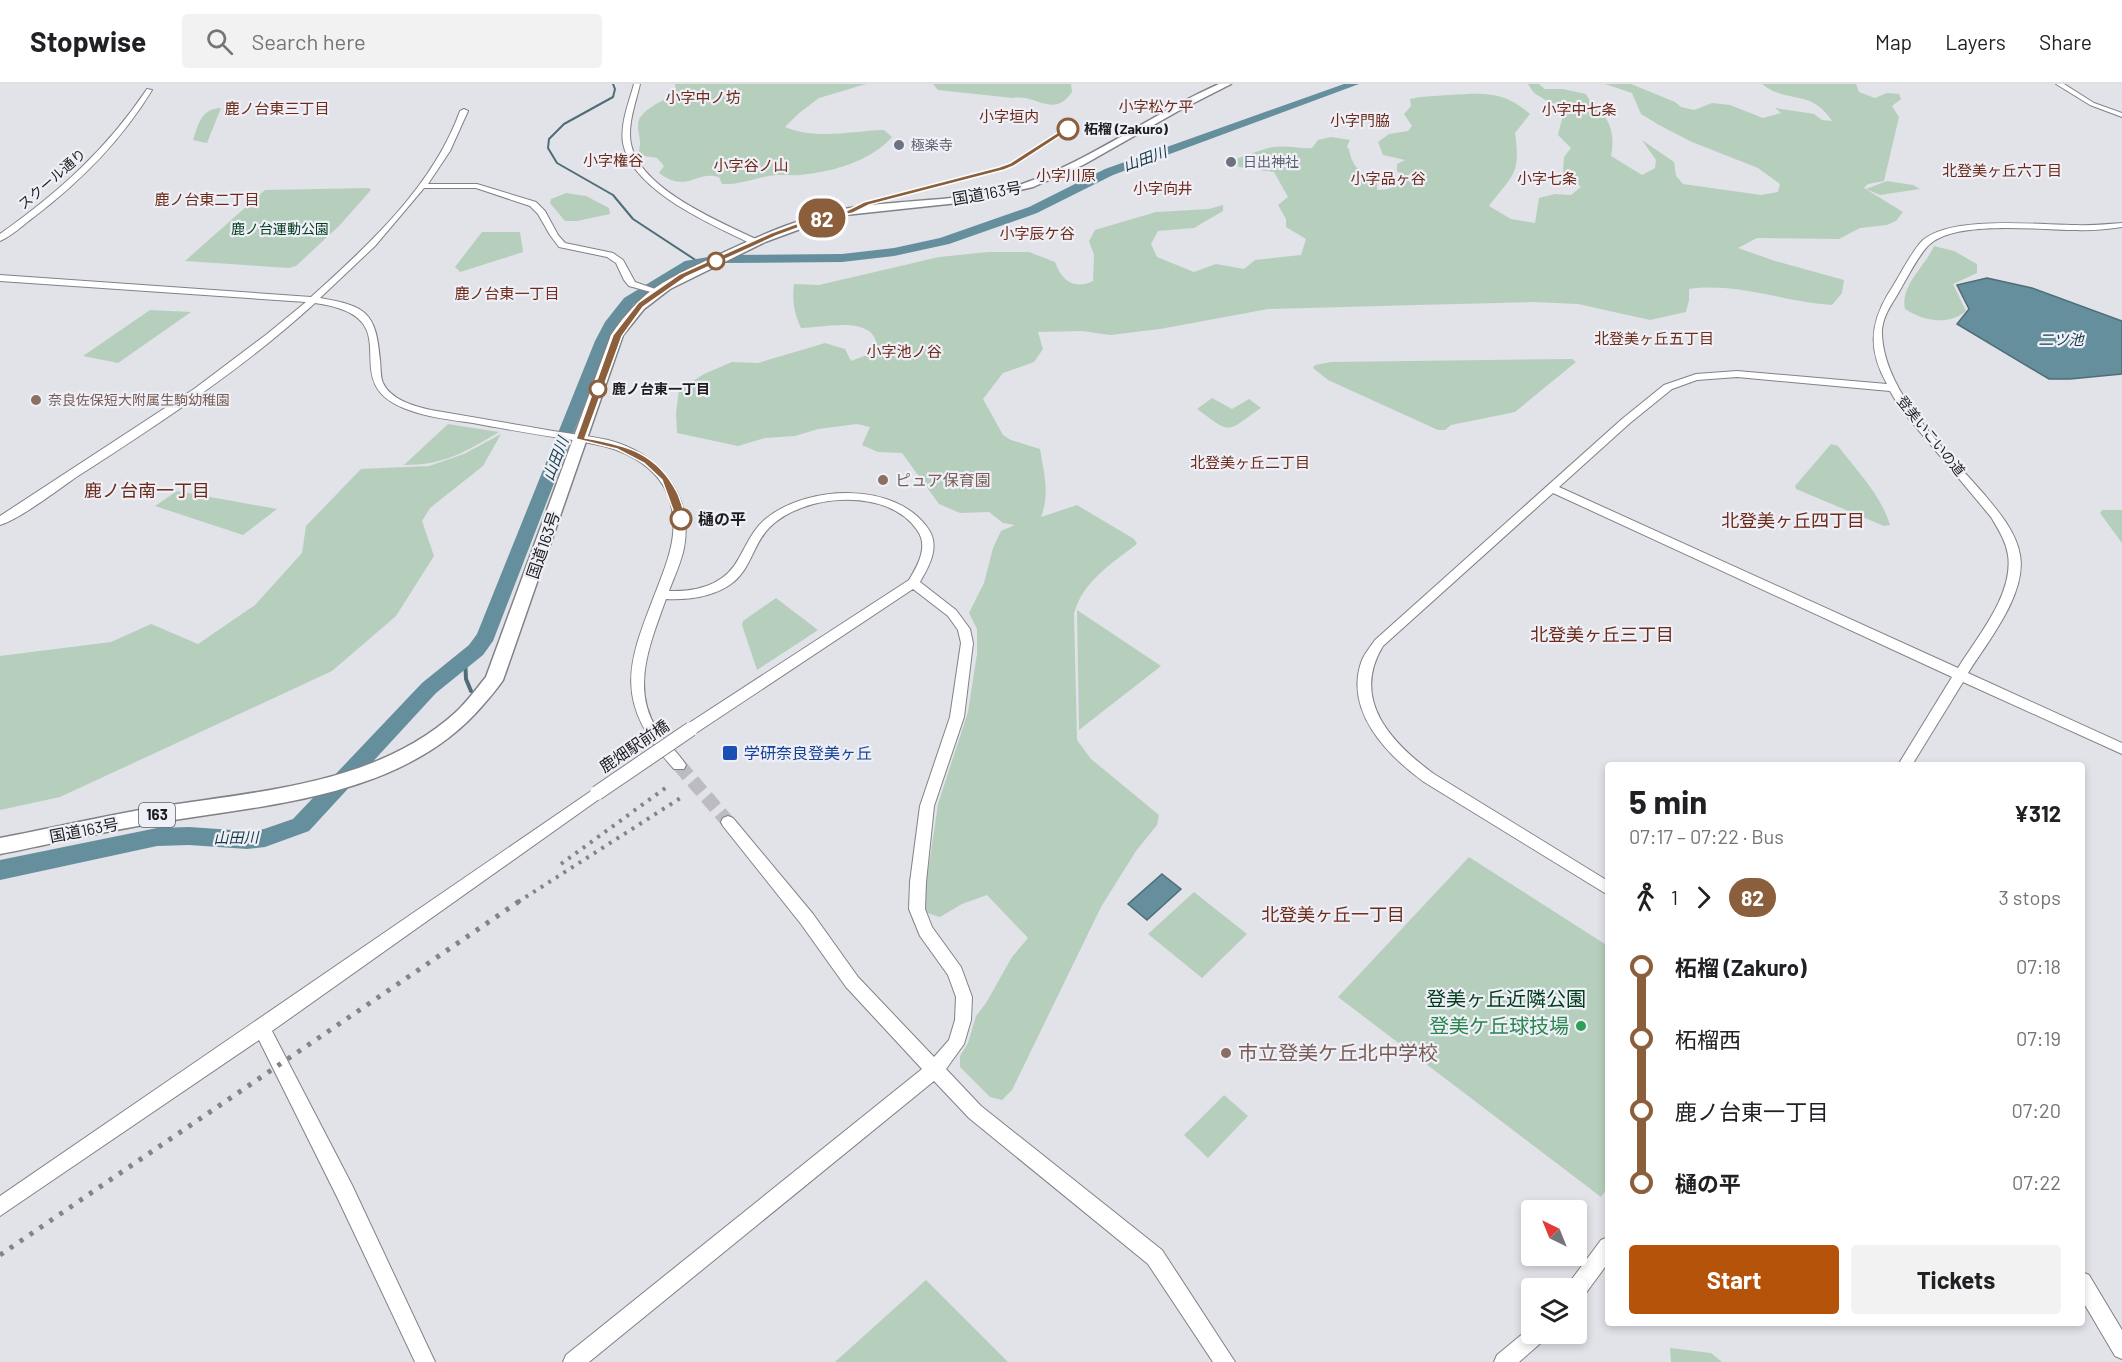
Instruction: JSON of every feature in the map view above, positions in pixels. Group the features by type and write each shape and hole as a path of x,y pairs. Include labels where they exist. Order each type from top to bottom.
{"highway":[{"name":"国道163号","path":"0,846 315,787 358,776 395,763 446,733 469,712 494,680 618,335 652,291 755,242 812,221 850,211 971,198 1027,186 1065,170 1195,98 1227,84"}],"street":[{"path":"637,84 627,144 639,171 658,188 755,242"},
{"path":"2059,84 2092,104 2122,115"},
{"name":"スクール通り","path":"0,238 59,194 118,136 149,90"},
{"path":"0,521 59,486 189,399 313,300 388,227 423,186 453,141 464,111"},
{"path":"423,186 468,185 533,204 542,213 556,241 562,245 610,255 620,262 628,280 652,291"},
{"name":"登美いこいの道","path":"1907,762 2008,597 2014,577 2014,555 2007,534 1995,514 1916,422 1893,388 1883,369 1879,351 1877,334 1880,321 1889,301 1926,243 1951,229 1977,226 2080,228 2122,225"},
{"path":"0,278 313,300 347,307 368,322 374,336 378,382 392,398 402,404 430,413 606,443 634,452 659,471 671,488 681,519 678,549 639,657 636,689 642,715 652,734 679,765"},
{"path":"1605,887 1415,768 1382,736 1369,712 1364,689 1369,659 1379,643 1660,391 1686,380 1716,374 1748,374 1893,388"},
{"path":"1552,488 2122,749"},
{"path":"573,1362 935,1070 956,1044 963,1020 964,997 956,972 926,931 917,909 927,806 957,717 967,642 964,629 952,613 913,583 926,560 927,535 923,527 905,511 884,501 842,497 807,502 772,519 755,536 738,571 731,579 718,587 699,593 662,595"},
{"name":"鹿畑駅前橋","path":"0,1207 262,1028 597,793 913,583"},
{"path":"728,822 800,910 852,982 975,1112 1155,1257 1225,1362"},
{"path":"262,1028 345,1192 425,1362"},
{"path":"1585,1278 1605,1251"},
{"path":"2085,1287 2122,1349"},
{"path":"1504,1362 1525,1344"}],"green space":[{"path":"675,84 866,84 819,98 785,127 821,134 884,130 892,137 883,146 861,159 824,171 776,175 729,184 722,184 719,177 711,176 677,182 659,173 664,166 657,158 638,155 639,121 652,106 676,92"},
{"path":"933,84 1071,84 1072,92 1065,100 1051,105 1029,99 938,90"},
{"path":"1528,84 1539,84 1545,89 1563,89 1586,94 1608,123 1612,139 1611,156 1642,175 1655,168 1656,160 1642,140 1674,162 1676,176 1683,184 1761,195 1778,192 1780,184 1758,168 1692,142 1659,125 1641,114 1632,93 1605,84 1631,84 1675,102 1681,107 1694,110 1712,103 1730,105 1763,118 1781,113 1775,108 1814,114 1822,120 1832,121 1816,104 1780,94 1762,84 1856,84 1859,92 1875,98 1887,93 1899,94 1901,99 1892,106 1899,117 1884,181 1868,184 1864,188 1903,212 1896,221 1887,225 1860,228 1839,239 1757,238 1738,248 1844,280 1842,293 1832,305 1743,290 1707,288 1689,289 1686,312 1650,320 1578,304 1533,302 1268,309 1160,329 1110,335 1082,331 1038,332 1043,349 1034,362 1003,373 983,399 1003,435 1011,440 1040,449 1046,492 1041,517 1077,505 1134,539 1137,544 1099,574 1084,592 1074,614 1077,740 1091,759 1159,815 1157,825 1136,851 1101,907 1012,1090 1002,1100 990,1097 960,1067 960,1056 968,1043 976,1016 1012,957 1028,938 987,895 962,904 940,917 924,912 938,804 968,712 977,654 977,629 969,613 984,583 993,548 1001,531 1015,525 1003,523 989,512 960,513 939,504 902,453 878,452 862,445 870,427 857,424 818,429 795,436 765,438 738,446 677,433 676,413 679,390 704,374 732,362 758,363 825,343 845,349 851,361 877,351 875,339 869,331 860,327 836,325 801,328 794,307 794,284 819,285 939,257 988,252 1029,252 1055,262 1061,274 1070,282 1086,284 1093,281 1094,255 1089,241 1095,230 1156,212 1209,209 1223,205 1223,211 1194,228 1158,231 1151,244 1157,257 1194,272 1216,264 1244,269 1255,260 1301,255 1306,239 1286,227 1286,219 1278,205 1288,197 1274,172 1239,167 1233,160 1274,147 1312,148 1318,140 1331,137 1350,140 1347,146 1356,167 1377,183 1377,190 1389,189 1405,177 1397,171 1397,164 1405,160 1383,155 1378,142 1389,134 1408,131 1412,126 1404,114 1411,106 1410,99 1415,98 1492,95 1511,101 1530,114 1515,133 1517,158 1513,173 1489,206 1511,219 1535,223 1539,198 1555,194 1571,195 1581,187 1563,173 1564,157 1571,148 1558,135 1564,111 1534,93"},
{"path":"221,108 207,143 193,140 205,114"},
{"path":"1887,181 1913,185 1920,189 1880,195 1866,189"},
{"name":"鹿ノ台運動公園","path":"369,188 371,190 339,226 296,266 289,268 185,261 265,190"},
{"path":"566,193 586,196 609,208 610,214 577,221 565,221 550,203 551,199"},
{"path":"482,232 520,232 523,252 460,272 455,267"},
{"path":"1934,246 1954,251 1977,264 1977,273 1953,284 1966,311 1952,319 1928,319 1905,309 1906,292"},
{"path":"150,310 191,312 118,363 83,356"},
{"path":"1572,359 1576,362 1515,412 1451,425 1445,430 1438,430 1328,380 1313,368 1315,365 1331,362"},
{"path":"1212,398 1232,409 1249,399 1261,408 1235,426 1224,427 1197,409"},
{"path":"448,424 499,432 443,460 404,465"},
{"path":"501,434 483,466 430,508 422,521 434,556 396,616 332,671 60,797 0,810 0,656 111,642 151,624 198,644 255,605 302,553 306,526 361,469 429,466 464,454"},
{"path":"1831,444 1838,446 1868,484 1881,504 1890,525 1884,526 1796,489 1795,486"},
{"path":"177,491 277,509 243,535 155,506"},
{"path":"2102,510 2122,510 2122,543 2100,513"},
{"path":"776,598 818,630 757,670 742,625 743,621"},
{"path":"1077,610 1161,666 1079,730"},
{"name":"登美ヶ丘近隣公園","path":"1469,857 1605,944 1605,1191 1601,1197 1338,997"},
{"path":"1194,892 1247,934 1202,978 1148,934"},
{"path":"1224,1095 1248,1116 1208,1158 1184,1135"},
{"path":"926,1280 1008,1362 835,1362"},
{"path":"1670,1348 1711,1353 1722,1362 1671,1362"}],"water":[{"name":"二ツ池","path":"1987,278 2032,288 2122,321 2122,374 2049,379 1957,324 1969,309 1957,285"},
{"path":"1162,874 1181,889 1147,920 1128,904"}],"waterway":[{"path":"613,84 615,89 613,97 564,124 549,139 548,148 557,163 613,195 633,219 697,261"},
{"name":"山田川","path":"0,870 157,837 189,836 247,840 265,838 301,825 429,688 476,650 486,636 602,341 612,322 629,301 657,282 690,264 720,259 842,258 894,252 944,241 1033,210 1109,172 1354,84"},
{"path":"465,658 466,679 471,691"}],"tunnel":[{"path":"679,765 728,822"}],"railway":[{"path":"561,864 668,786"},
{"path":"519,901 682,797"},
{"path":"0,1255 519,901"}],"bus line":[{"name":"82","path":"681,519 676,500 666,479 647,461 620,446 580,439 618,335 640,305 683,275 773,234 850,211 866,203 1001,168 1012,164 1068,129"}],"place":[{"name":"柘榴 (Zakuro)","path":"1068,129"},
{"name":"極楽寺","path":"899,145"},
{"name":"日出神社","path":"1231,162"},
{"name":"鹿ノ台東一丁目","path":"598,389"},
{"name":"奈良佐保短大附属生駒幼稚園","path":"36,400"},
{"name":"ピュア保育園","path":"883,480"},
{"name":"樋の平","path":"681,519"},
{"name":"学研奈良登美ヶ丘","path":"730,753"},
{"name":"登美ケ丘球技場","path":"1581,1026"},
{"name":"市立登美ケ丘北中学校","path":"1226,1053"}],"district":[{"name":"小字中ノ坊","path":"703,98"},
{"name":"小字松ケ平","path":"1156,107"},
{"name":"鹿ノ台東三丁目","path":"277,109"},
{"name":"小字中七条","path":"1579,110"},
{"name":"小字垣内","path":"1009,117"},
{"name":"小字門脇","path":"1360,121"},
{"name":"小字権谷","path":"613,161"},
{"name":"小字谷ノ山","path":"751,166"},
{"name":"北登美ヶ丘六丁目","path":"2002,171"},
{"name":"小字川原","path":"1066,176"},
{"name":"小字品ヶ谷","path":"1388,179"},
{"name":"小字七条","path":"1547,179"},
{"name":"小字向井","path":"1163,189"},
{"name":"鹿ノ台東二丁目","path":"207,200"},
{"name":"小字辰ケ谷","path":"1037,234"},
{"name":"鹿ノ台東一丁目","path":"507,294"},
{"name":"北登美ヶ丘五丁目","path":"1654,339"},
{"name":"小字池ノ谷","path":"904,352"},
{"name":"北登美ヶ丘二丁目","path":"1250,463"},
{"name":"鹿ノ台南一丁目","path":"147,491"},
{"name":"北登美ヶ丘四丁目","path":"1793,521"},
{"name":"北登美ヶ丘三丁目","path":"1602,635"},
{"name":"北登美ヶ丘一丁目","path":"1333,915"}]}
